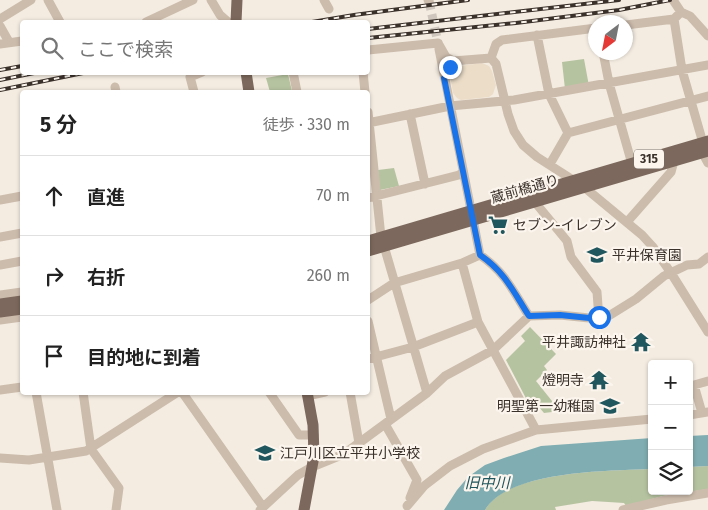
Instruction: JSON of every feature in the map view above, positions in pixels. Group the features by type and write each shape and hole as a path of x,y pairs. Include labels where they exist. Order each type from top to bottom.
{"main road":[{"path":"236,20 237,0"},
{"path":"242,20 243,0"},
{"path":"239,75 242,90"},
{"path":"247,75 250,90"},
{"name":"315","path":"577,186 603,181 674,161 705,147"},
{"name":"315","path":"577,186 590,176 705,147"},
{"name":"蔵前橋通り","path":"370,250 382,242 472,215 554,187 577,186"},
{"name":"蔵前橋通り","path":"472,215 534,201 577,186"},
{"name":"蔵前橋通り","path":"370,241 382,242"},
{"path":"0,304 20,301"},
{"path":"0,312 20,309"},
{"path":"304,510 312,467 314,435 307,395"}],"street":[{"path":"0,19 32,0"},
{"path":"48,0 59,20"},
{"path":"150,20 193,0"},
{"path":"211,0 226,20"},
{"path":"324,0 330,9"},
{"path":"673,0 681,12 690,16 708,36"},
{"path":"633,24 674,19 681,12"},
{"path":"674,19 682,70 692,100 708,163"},
{"path":"0,26 5,43 20,41"},
{"path":"491,58 496,44 502,40 588,29"},
{"path":"537,35 549,94 568,134"},
{"path":"438,43 446,57 458,62"},
{"path":"370,50 438,43"},
{"path":"438,43 480,255 502,273 529,316"},
{"path":"444,78 452,65 458,62 491,58"},
{"path":"491,58 496,64 504,101 514,131 523,145 627,222 653,247 708,332"},
{"path":"605,60 609,83 632,164"},
{"path":"370,122 450,106 504,101 549,94 708,65"},
{"path":"193,90 190,77 195,75"},
{"path":"294,75 297,90"},
{"path":"363,75 365,90"},
{"path":"550,164 568,134 708,96"},
{"path":"410,114 425,184"},
{"path":"370,160 372,197 382,242 427,393"},
{"path":"627,222 671,172 674,161"},
{"path":"372,197 458,175 463,172"},
{"path":"0,200 20,196"},
{"path":"534,201 566,241 571,257 597,292 599,319"},
{"path":"0,237 20,233"},
{"path":"370,299 394,284 462,263 480,255"},
{"path":"184,395 261,509 298,475 312,467 338,458 427,393 445,376 493,350 529,316 560,315 599,319 607,317 636,299 664,276 687,265 699,264 708,257"},
{"path":"0,266 20,261"},
{"path":"462,263 478,322 536,430"},
{"path":"0,296 20,292"},
{"path":"0,320 20,317"},
{"path":"372,358 413,347 478,322"},
{"path":"370,340 372,358 388,421 417,480 406,508"},
{"path":"705,412 694,385 708,381"},
{"path":"0,390 20,387"},
{"path":"36,395 57,510"},
{"path":"84,395 91,449 119,488 116,510"},
{"path":"0,457 29,460 72,454 91,449 173,395"},
{"path":"271,395 299,435 314,435"},
{"path":"351,395 359,443"},
{"path":"406,508 424,486 450,466 483,449 536,430 648,419"},
{"path":"623,510 708,493"}],"green space":[{"path":"584,59 589,86 565,89 562,62"},
{"path":"288,75 292,90 269,90 266,78"},
{"path":"394,168 399,186 380,190 378,170"},
{"path":"530,327 556,354 544,366 547,370 536,381 560,411 544,413 539,407 530,406 506,360 525,341 521,336"},
{"path":"708,466 708,489 693,491 693,467"},
{"path":"648,469 648,495 669,495 626,506 624,503 592,501 555,507 556,510 485,510 497,497 515,487 537,480 561,475"}],"shaded area":[{"path":"482,63 489,66 492,71 496,85 493,94 489,97 461,100 457,98 453,93 450,76 452,71 459,66"}],"water":[{"path":"708,435 708,466 693,467 693,436"},
{"name":"旧中川","path":"648,438 648,469 561,475 515,487 497,497 485,510 444,510 468,477 485,465 541,446"}],"tunnel":[{"path":"429,1 438,43"}],"railway":[{"path":"324,20 468,0"},
{"path":"370,29 619,0"},
{"path":"370,38 516,23 619,10 670,0"},
{"path":"0,70 20,66"},
{"path":"0,80 24,75"},
{"path":"0,90 73,75"}],"place":[{"name":"セブン-イレブン","path":"498,225"},
{"name":"平井保育園","path":"597,255"},
{"name":"平井諏訪神社","path":"641,342"},
{"name":"燈明寺","path":"599,380"},
{"name":"明聖第一幼稚園","path":"610,406"},
{"name":"江戸川区立平井小学校","path":"265,453"}],"route":[{"path":"450,67 444,78 480,255 502,273 529,316 560,315 586,319 599,319 599,317"}]}
